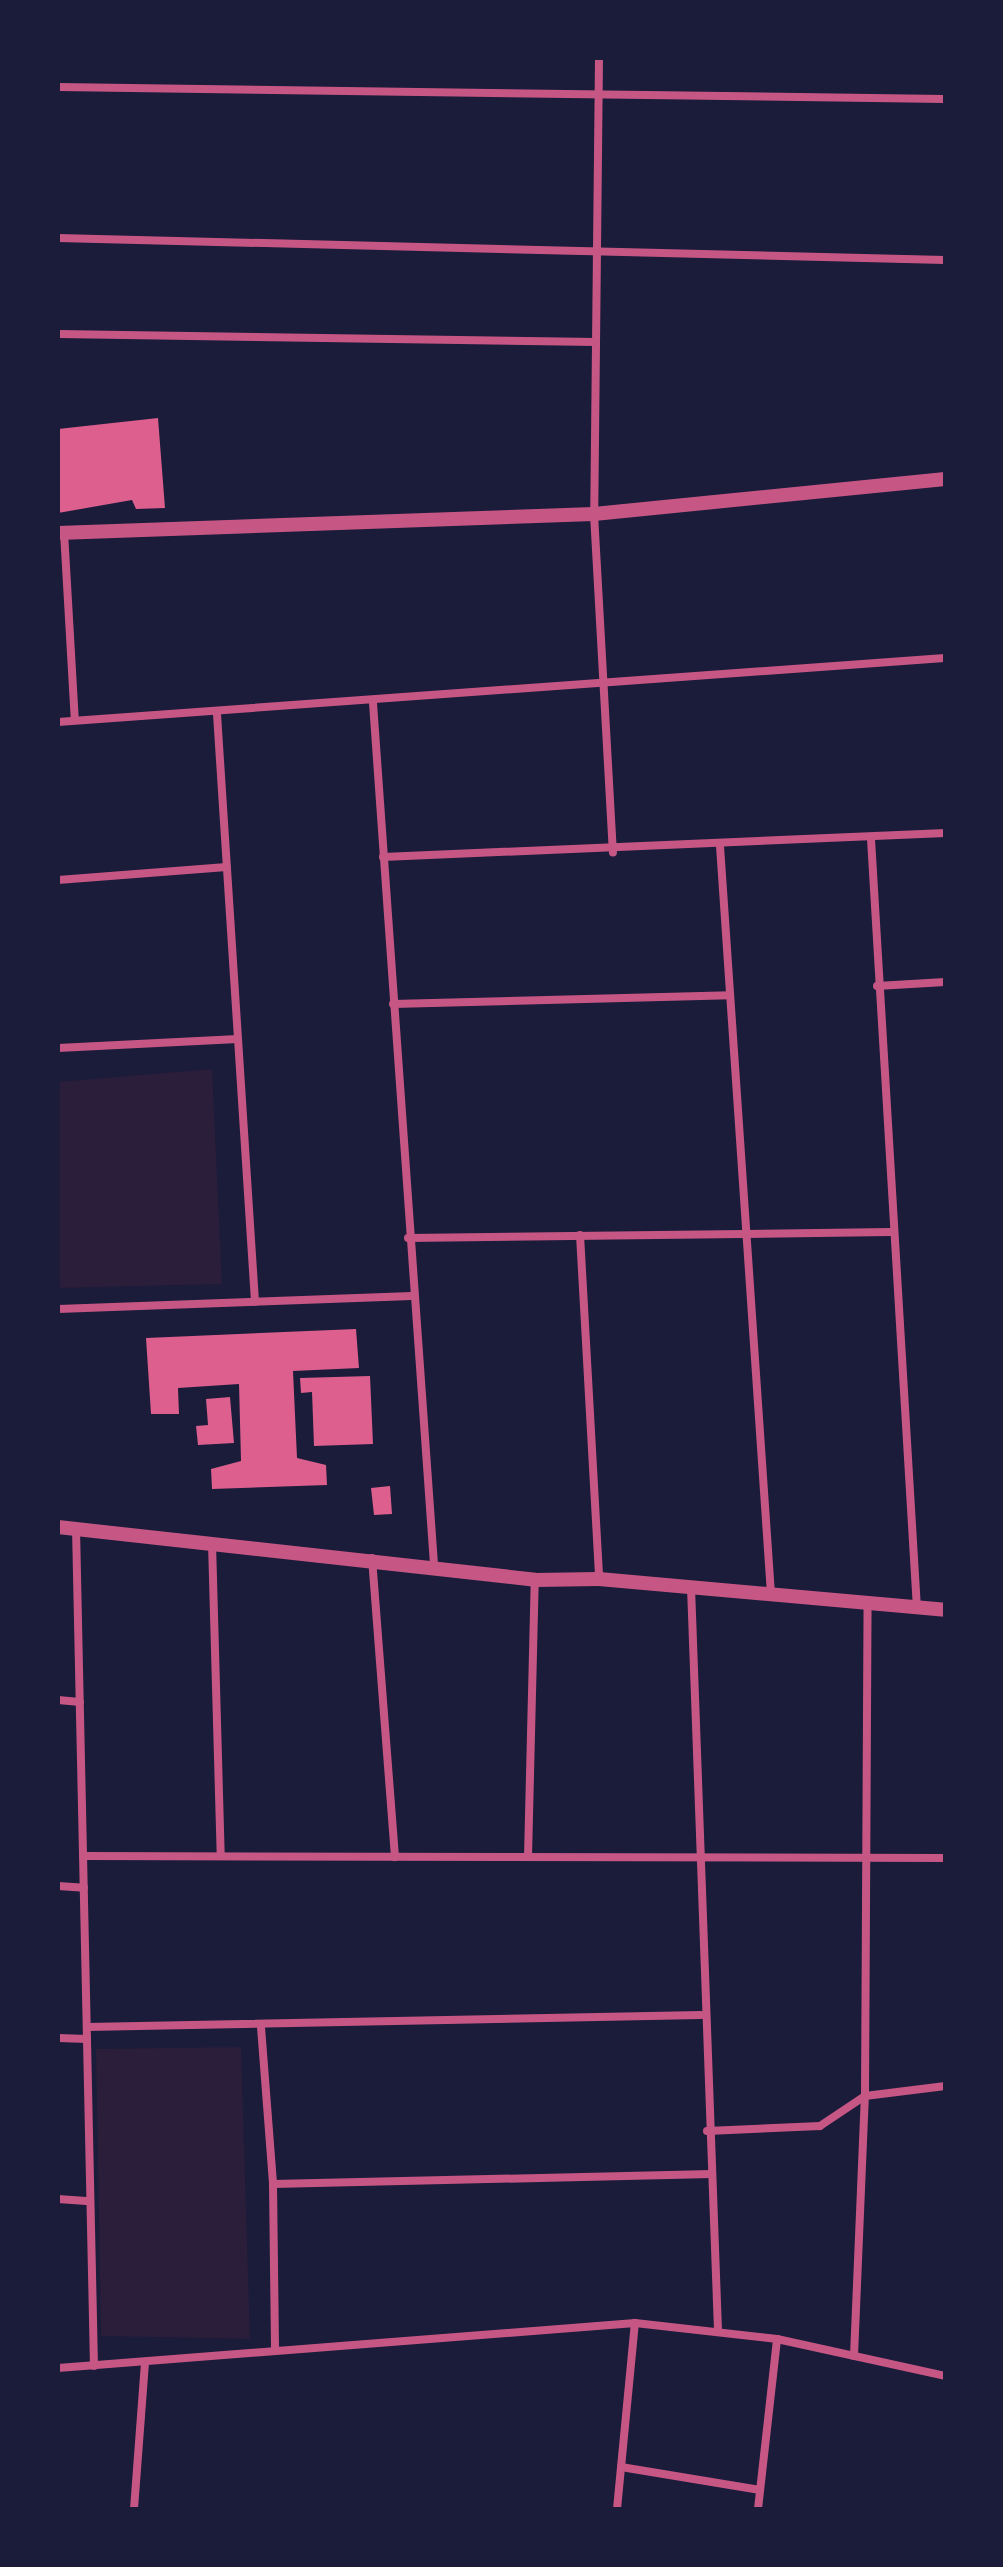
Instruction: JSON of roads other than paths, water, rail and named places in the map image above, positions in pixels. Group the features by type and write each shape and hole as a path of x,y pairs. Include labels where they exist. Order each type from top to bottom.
{"street":[{"path":"599,58 594,514 613,852"},
{"path":"58,87 945,99"},
{"path":"58,238 597,255 945,260"},
{"path":"58,334 596,342"},
{"path":"75,720 61,532 594,514 945,479"},
{"path":"58,722 604,687 945,658"},
{"path":"373,703 412,1296 434,1564"},
{"path":"217,714 255,1302"},
{"path":"383,857 613,852 945,833"},
{"path":"871,839 891,1232 917,1608"},
{"path":"720,846 771,1595"},
{"path":"58,880 227,867"},
{"path":"877,986 945,982"},
{"path":"393,1004 730,995"},
{"path":"58,1048 238,1039"},
{"path":"408,1238 746,1231 891,1232"},
{"path":"580,1235 599,1579"},
{"path":"58,1309 412,1296"},
{"path":"58,1527 372,1557 535,1580 599,1579 945,1610"},
{"path":"76,1528 94,2366"},
{"path":"212,1542 221,1856"},
{"path":"372,1557 395,1857"},
{"path":"528,1857 535,1580"},
{"path":"691,1587 702,1858 701,2015 712,2174 718,2330"},
{"path":"854,2356 865,2096 868,1603"},
{"path":"58,1700 80,1702"},
{"path":"83,1856 945,1858"},
{"path":"58,1886 84,1888"},
{"path":"87,2027 261,2027 701,2015"},
{"path":"261,2027 273,2184 275,2349"},
{"path":"58,2038 87,2039"},
{"path":"707,2131 820,2126 865,2096 945,2086"},
{"path":"273,2184 712,2174"},
{"path":"58,2199 90,2201"},
{"path":"58,2368 145,2364 275,2349 635,2323 777,2339 945,2376"},
{"path":"617,2509 635,2323"},
{"path":"758,2509 777,2339"},
{"path":"134,2509 145,2364"},
{"path":"621,2467 760,2490"}]}
